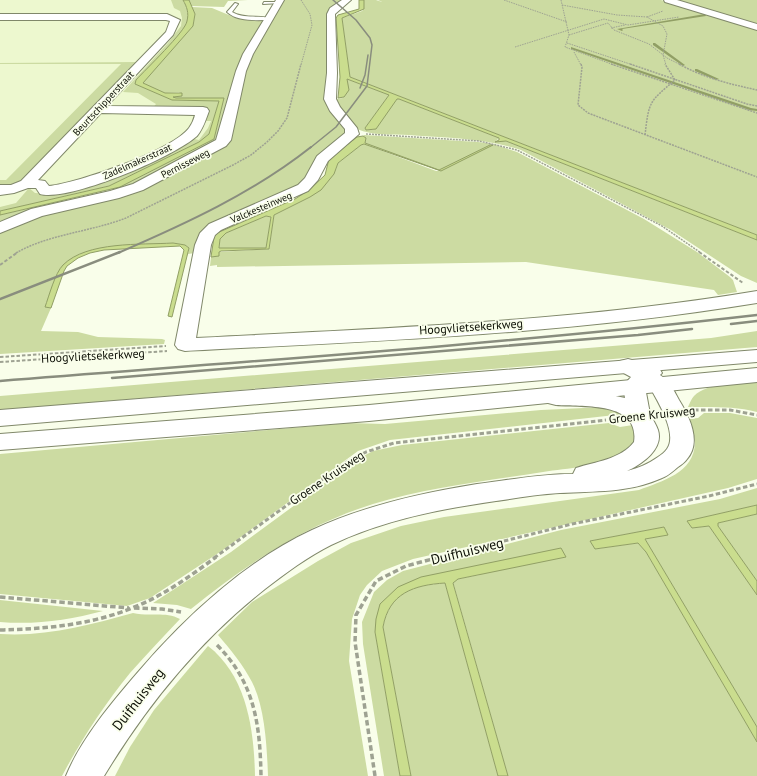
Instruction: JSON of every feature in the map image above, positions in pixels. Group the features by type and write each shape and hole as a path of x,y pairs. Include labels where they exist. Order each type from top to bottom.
{"street":[{"path":"347,0 333,10 331,14 332,78 330,98 334,108 351,128 352,132"},
{"path":"668,0 757,27"},
{"name":"Pernisseweg","path":"0,228 37,212 138,187 221,144 224,140 241,71 248,54 270,19 273,3"},
{"path":"2,18 17,9"},
{"name":"Beurtschipperstraat","path":"2,18 167,17 175,20 170,33 26,184"},
{"name":"Zadelmakerstraat","path":"26,184 40,184 45,191 61,190 122,170 171,146 192,133 197,126 203,111 99,109"},
{"name":"Valckesteinweg","path":"185,345 203,245 208,233 220,224 303,188 311,180 322,159 350,136 352,132"},
{"path":"0,190 14,189 26,184"},
{"name":"Hoogvlietsekerkweg","path":"185,345 360,336 523,324 671,310 751,291"},
{"path":"0,442 369,413 531,397 757,356"},
{"path":"0,418 646,375 757,375"},
{"name":"Duifhuisweg","path":"547,484 619,482 654,472 679,453 682,440 681,429 675,412 646,375"},
{"name":"Duifhuisweg","path":"84,776 103,745 144,687 199,627 234,595 287,556 329,534 354,524 411,506 455,497 547,484 613,467 634,457 646,443 646,429 640,416 646,375"},
{"path":"531,397 606,400 624,405 640,416"}],"lane":[{"path":"236,4 229,12 232,14 248,18 270,19"}],"path":[{"path":"504,0 567,22"},
{"path":"561,0 569,35 566,47 574,52 757,113"},
{"path":"562,5 617,15 647,17 664,26 667,34 663,55 666,66 675,80"},
{"path":"611,28 709,12"},
{"path":"515,46 604,19 628,25"},
{"path":"569,35 605,23 612,26 611,28 649,44 663,55 695,73 725,83 757,90"},
{"path":"567,43 757,106"},
{"path":"574,52 582,67 578,105 588,113 757,177"},
{"path":"645,135 648,109 654,98 675,80"},
{"path":"352,132 479,141 517,150 662,226 751,291"},
{"name":"Hoogvlietsekerkweg","path":"0,357 185,345"},
{"name":"Hoogvlietsekerkweg","path":"0,362 167,352 185,345"},
{"name":"Groene Kruisweg","path":"675,412 701,409 730,410 757,415"},
{"name":"Groene Kruisweg","path":"0,630 36,629 80,623 132,608 179,584 342,466 360,454 373,448 394,443 640,416"},
{"name":"Duifhuisweg","path":"375,776 355,642 356,615 376,582 406,566 572,524 709,496 757,484"},
{"path":"0,597 132,608 162,609 182,613 199,627 230,658 249,691 260,740 262,776"}],"shaded area":[{"path":"0,0 177,0 229,101 219,141 0,225"},
{"path":"171,0 183,0 188,15 185,26 165,50 136,80 135,84 172,100 219,101 209,134 199,142 109,186 0,211 0,207 16,203 29,188 35,193 54,194 165,154 194,139 199,140 208,128 211,121 206,121 208,110 152,109 156,104 138,93 123,92 168,43 181,26 182,18 180,11 174,8"},
{"path":"183,0 189,0 195,14 193,26 143,83 165,93 182,93 182,96 173,97 176,98 224,98 214,139 120,187 0,215 0,211 109,186 199,142 209,134 219,101 172,100 135,84 136,80 185,26 188,13"},
{"path":"189,0 248,0 228,1 224,7 191,6"},
{"path":"281,0 343,0 335,8 329,80 347,132 297,188 224,220 195,253 188,254 189,248 185,245 173,243 108,247 80,254 63,266 45,307 51,308 41,331 78,332 98,337 162,339 165,340 164,344 0,354 0,233 39,214 102,199 223,145 247,63"},
{"path":"359,0 364,0 364,9 342,18 350,77 757,235 757,240 506,141 495,142 499,140 499,138 399,99 397,99 376,129 366,130 365,128 389,95 347,79 349,90 344,97 338,98 340,77 336,18 338,15 359,9"},
{"path":"364,0 376,0 382,2 378,0 661,0 757,28 757,235 350,77 342,18 362,11 364,9"},
{"path":"670,0 757,0 757,26"},
{"path":"192,7 212,8 236,18 265,20 247,54 220,141 133,188 0,222 0,215 111,190 214,139 224,98 176,98 171,97 182,95 179,92 165,93 142,83 193,26 195,14"},
{"path":"136,62 24,180 0,187 0,180 6,180 121,64 0,63"},
{"path":"347,79 389,95 365,128 366,130 373,130 397,99 399,99 499,138 496,141 506,141 757,240 757,283 741,276 671,230 521,150 493,143 465,139 376,134 357,129 334,99 343,98 347,92"},
{"path":"363,136 478,142 493,144 517,152 644,219 697,252 733,280 737,292 718,295 714,290 526,262 210,266 211,257 218,256 219,252 269,249 274,215 310,197 336,169 338,163 361,145 364,144 436,171 442,169 437,170 365,143 366,139"},
{"path":"363,136 366,138 365,143 439,170 490,145 493,145 441,171 364,144 361,145 338,163 334,174 321,190 274,215 269,249 221,251 219,252 219,256 211,257 214,237 217,233 295,199 309,190 325,175 329,159 357,137","holes":["266,216 271,217 266,248 219,248 220,239 226,233"]},
{"path":"266,216 271,217 266,248 219,249 220,239 226,233"},
{"path":"173,243 185,245 189,248 172,317 168,316 184,250 180,246 104,250 90,253 78,258 67,266 64,271 51,308 45,307 57,273 63,265 73,257 100,248"},
{"path":"757,331 757,347 0,410 0,396 711,338"},
{"path":"757,382 757,412 731,408 688,407 694,396 707,388 724,384"},
{"path":"605,407 624,414 390,440 358,451 223,550 150,598 127,606 0,594 0,454 348,423 385,424 541,410"},
{"path":"704,413 730,413 757,418 757,479 728,488 413,559 382,571 367,585 360,595 352,619 349,661 368,776 268,776 263,715 260,703 252,682 241,664 218,635 252,602 318,561 351,543 401,526 444,517 639,490 667,479 683,469 689,462 695,443 694,434 689,419 698,418"},
{"path":"609,423 620,427 633,425 635,442 624,454 613,459 583,466 436,489 373,504 323,523 299,535 233,577 191,609 177,605 153,603 231,552 356,460 373,451 402,445"},
{"path":"757,488 757,505 688,521 692,528 709,526 757,595 757,727 645,539 667,535 664,527 590,541 596,549 638,543 646,552 757,742 757,776 508,776 453,582 458,579 479,575 398,587 375,632 400,776 384,776 363,644 362,622 374,592 387,580 403,571 561,530 720,499"},
{"path":"757,505 757,514 718,523 718,526 757,581 757,595 709,526 692,528 687,521"},
{"path":"757,514 757,581 718,526 718,523"},
{"path":"664,527 668,535 645,539 757,727 757,742 646,552 638,543 595,549 590,541"},
{"path":"561,548 566,557 458,579 453,583 508,776 498,776 445,583 413,589 397,599 391,606 386,615 383,627 411,776 400,776 375,632 376,619 380,604 398,587 421,577"},
{"path":"445,583 498,776 411,776 383,627 386,615 391,605 405,592 414,588"},
{"path":"0,600 103,611 52,621 26,623 0,622"},
{"path":"133,613 169,615 180,619 120,685 93,723 62,776 0,776 0,634 34,634 51,632 84,626"},
{"path":"208,646 221,658 232,672 240,688 246,705 253,740 255,776 115,776 130,747 154,710"}],"waterway":[{"path":"622,30 618,29 705,15"},
{"path":"654,44 684,65"},
{"path":"572,48 750,109 757,110"},
{"path":"696,70 717,79"}],"railway":[{"path":"310,148 336,127 367,86 372,45 370,38 356,20 333,0"},
{"path":"360,88 365,75 368,55"},
{"path":"118,253 193,219 242,193 289,164 311,147"},
{"path":"0,299 120,252"},
{"path":"0,381 568,335 757,315"},
{"path":"731,324 757,321"},
{"path":"112,378 638,335 692,329"}]}
